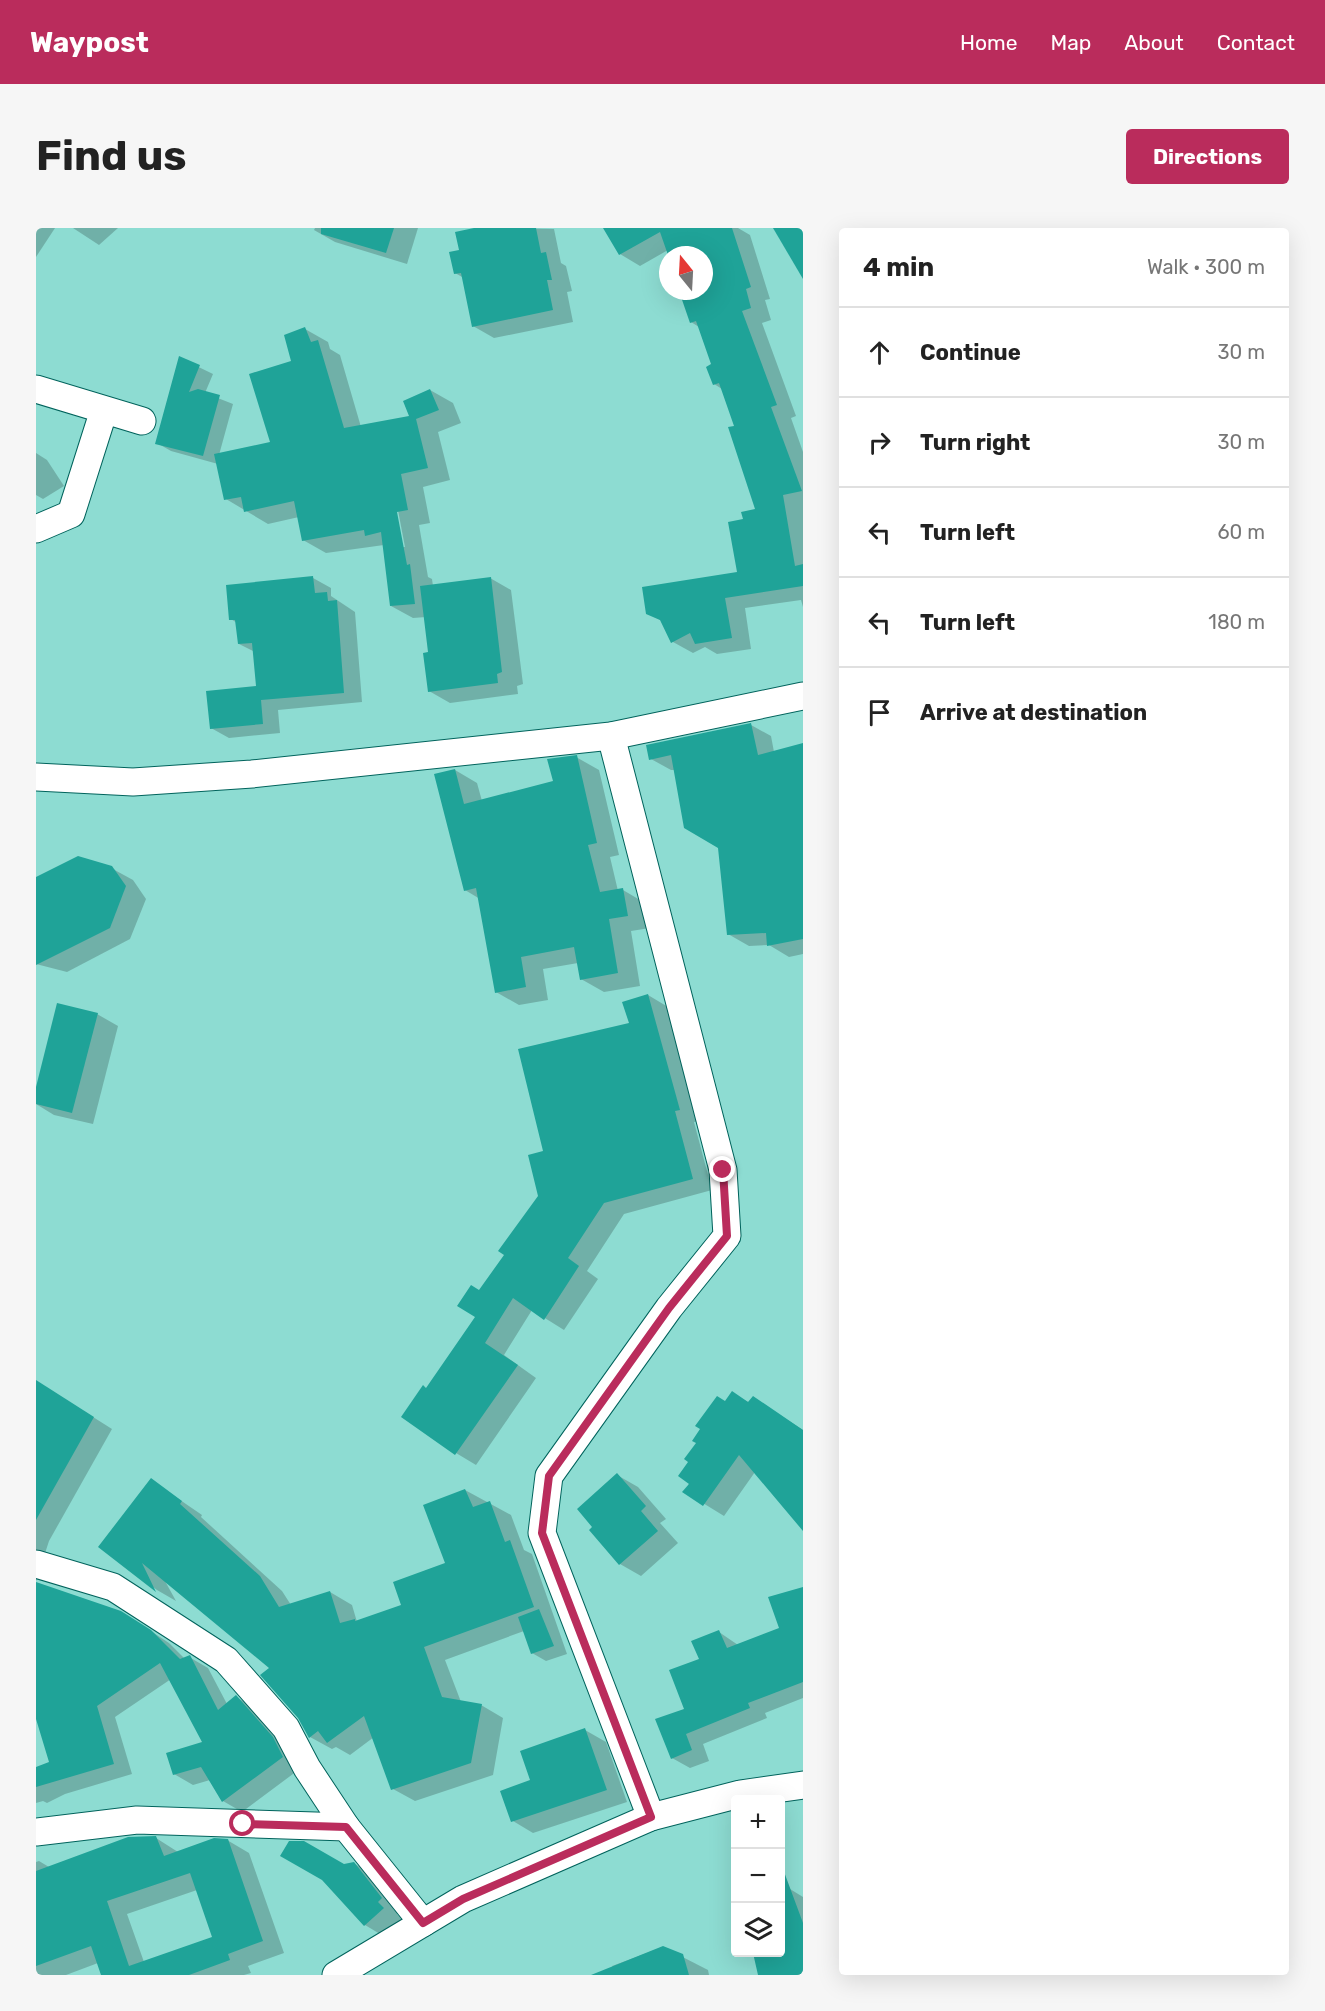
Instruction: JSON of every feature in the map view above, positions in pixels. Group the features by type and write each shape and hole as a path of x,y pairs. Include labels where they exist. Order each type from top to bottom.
{"street":[{"path":"36,389 142,421"},
{"path":"36,529 71,514 104,410"},
{"path":"36,777 133,782 252,774 611,736 803,696"},
{"path":"611,736 723,1170 727,1236 669,1308 549,1476 542,1533 651,1817"},
{"path":"36,1564 113,1587 226,1660 286,1728 307,1768 346,1827 423,1923"},
{"path":"336,1975 463,1899 651,1817 740,1794 803,1785"},
{"path":"36,1832 137,1820 346,1827"}],"building":[{"path":"321,228 394,228 386,253 321,234"},
{"path":"474,228 536,228 541,253 546,252 552,280 547,280 553,310 472,327 461,273 454,274 449,252 459,250 455,232"},
{"path":"603,228 732,228 751,287 746,289 751,308 742,311 777,405 771,407 802,491 783,495 795,566 803,564 803,586 725,598 732,638 695,644 690,633 671,643 660,620 646,614 642,587 737,572 728,522 743,519 741,512 755,509 728,427 734,426 719,383 713,385 706,367 711,364 696,321 690,323 682,300 713,300 713,246 665,246 660,232 619,255"},
{"path":"773,228 803,228 803,279"},
{"path":"305,327 311,342 318,340 344,428 409,416 403,401 430,389 439,410 416,419 428,468 401,474 408,510 397,512 407,565 410,564 415,604 390,606 381,532 365,536 364,530 302,541 294,501 244,512 241,497 224,500 214,454 270,442 249,374 291,361 284,335"},
{"path":"179,356 200,365 189,392 198,389 220,395 203,456 155,444"},
{"path":"313,576 315,593 327,592 328,601 337,600 344,693 261,700 263,724 210,729 206,691 256,686 252,643 238,644 235,620 229,620 226,585"},
{"path":"491,577 502,672 497,674 498,683 428,692 423,653 428,652 420,586"},
{"path":"751,723 758,755 803,743 803,939 767,946 766,933 727,935 718,848 684,828 671,755 649,760 646,745"},
{"path":"577,755 597,843 588,845 600,892 623,888 628,916 609,919 618,973 580,980 574,947 521,957 526,987 495,993 476,888 464,891 434,774 455,769 464,804 553,781 547,759"},
{"path":"78,856 112,866 126,886 110,928 36,965 36,877"},
{"path":"648,994 680,1110 675,1111 693,1179 604,1203 568,1258 579,1266 544,1320 513,1298 485,1343 518,1365 455,1455 401,1417 423,1385 426,1388 475,1317 457,1306 471,1285 479,1290 504,1255 498,1251 538,1196 528,1155 543,1151 518,1049 629,1023 622,1002"},
{"path":"57,1003 98,1013 72,1113 36,1104 36,1087"},
{"path":"36,1380 94,1417 36,1520"},
{"path":"732,1391 748,1402 753,1396 803,1430 803,1531 739,1455 703,1506 682,1492 689,1484 678,1476 688,1462 684,1459 696,1443 692,1441 700,1429 695,1426 717,1396 725,1401"},
{"path":"617,1473 646,1506 641,1511 658,1531 619,1565 589,1530 592,1527 577,1509"},
{"path":"151,1478 182,1501 180,1504 260,1576 279,1607 330,1591 340,1623 355,1619 355,1621 401,1605 393,1582 445,1563 423,1505 465,1489 473,1507 490,1501 505,1542 510,1540 534,1607 424,1647 442,1697 482,1704 471,1763 391,1790 364,1716 327,1743 318,1731 309,1738 298,1718 260,1675 269,1668 142,1563 156,1592 98,1547"},
{"path":"36,1582 121,1611 151,1630 180,1659 190,1655 218,1710 236,1695 273,1737 283,1757 222,1802 201,1767 173,1775 166,1753 202,1742 160,1663 97,1706 114,1764 36,1787 36,1767 49,1762 36,1719"},
{"path":"803,1587 803,1682 748,1703 750,1708 686,1734 692,1750 671,1759 655,1719 684,1709 669,1670 699,1659 691,1641 719,1630 727,1648 779,1628 768,1597"},
{"path":"539,1609 554,1646 531,1654 518,1617"},
{"path":"585,1728 607,1790 511,1822 500,1791 530,1780 520,1751"},
{"path":"156,1836 164,1856 214,1838 228,1839 263,1941 228,1954 230,1960 189,1975 101,1975 91,1946 36,1966 36,1871 128,1837","holes":["190,1873 212,1937 129,1966 107,1901"]},
{"path":"289,1841 304,1841 344,1864 354,1862 382,1898 378,1902 384,1908 364,1926 322,1880 280,1856"},
{"path":"785,1874 803,1923 803,1975 758,1975 754,1957 785,1957"},
{"path":"663,1946 683,1954 689,1975 591,1975"}],"route":[{"path":"243,1824 346,1827 423,1923 463,1899 651,1817 542,1533 549,1476 669,1308 727,1236 723,1170"}]}
